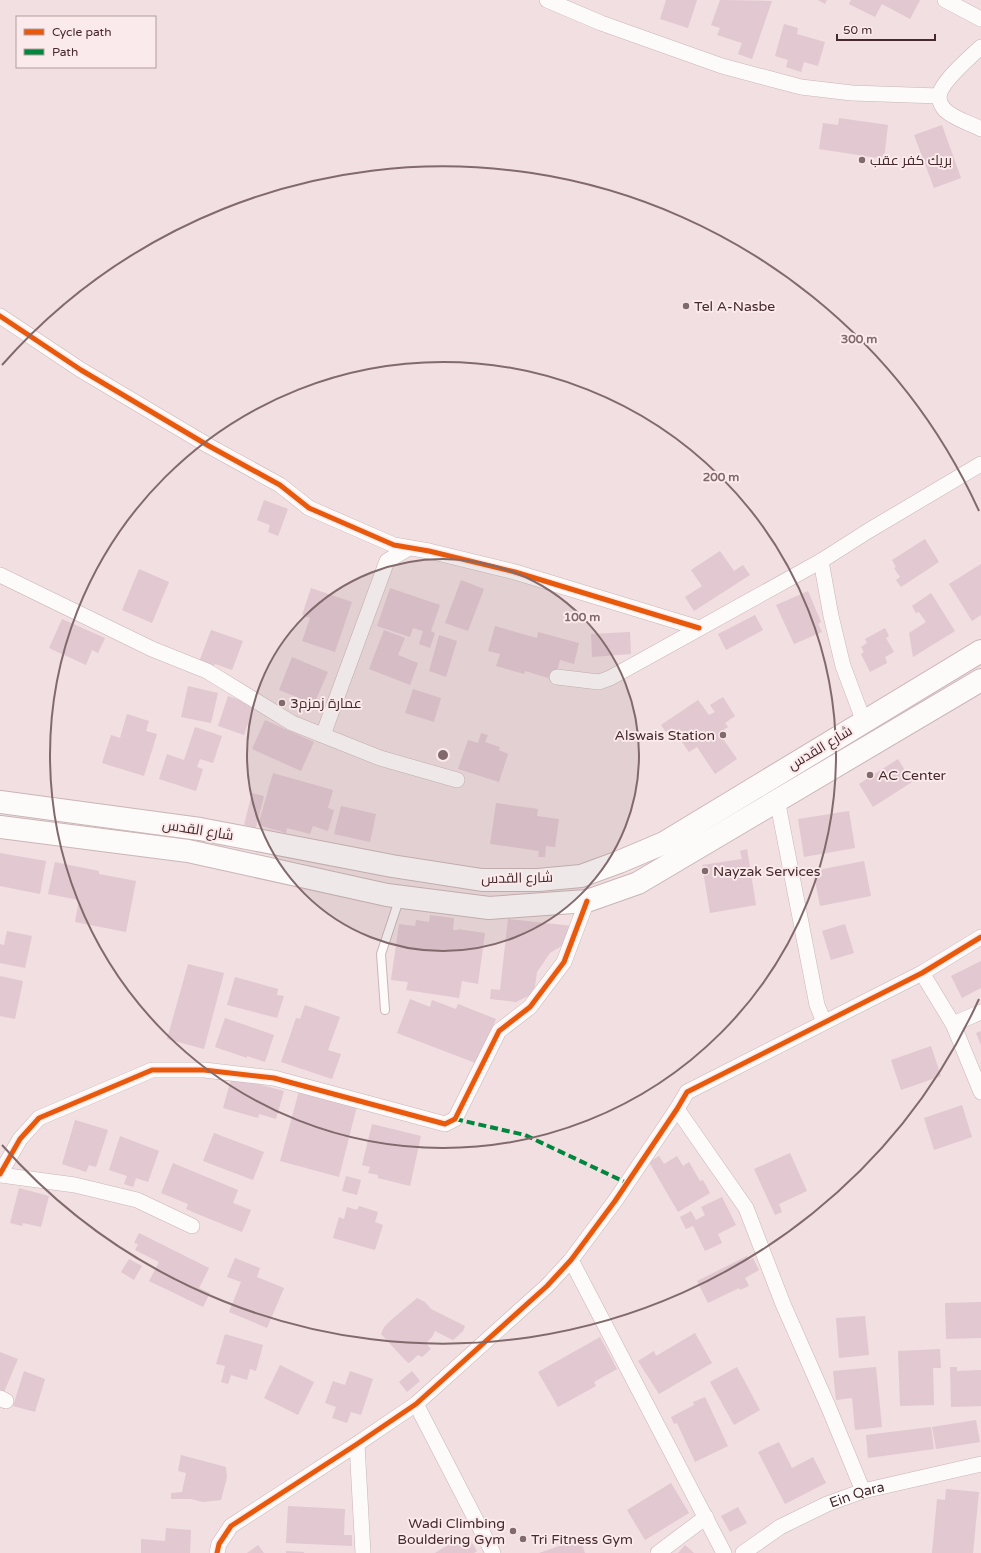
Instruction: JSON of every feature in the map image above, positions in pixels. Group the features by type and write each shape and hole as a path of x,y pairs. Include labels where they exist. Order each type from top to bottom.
{"main road":[{"name":"شارع القدس","path":"0,802 200,829 392,866 482,880 538,880 581,876 664,843 864,722 978,661"},
{"name":"شارع القدس","path":"0,827 188,851 387,895 489,908 587,901 638,882 981,680"},
{"path":"188,851 200,829"}],"street":[{"path":"547,0 601,23 722,66 801,87 852,93 939,96"},
{"path":"945,0 981,19"},
{"path":"981,48 956,71 946,83 939,96 941,104 949,113 981,129"},
{"path":"0,316 81,370 209,446 280,485 309,508 394,545 516,572 699,628"},
{"path":"557,677 600,682 610,678 821,561 868,531 981,464"},
{"path":"323,735 387,561 409,548"},
{"path":"821,561 831,616 843,666 864,722"},
{"path":"0,575 152,649 207,671 292,723 380,758 457,780"},
{"path":"777,799 817,1005 824,1022"},
{"path":"192,1226 137,1200 75,1185 0,1175 20,1139 39,1118 152,1070 204,1070 274,1078 445,1124 455,1119 499,1031 530,1007 564,962 587,901"},
{"path":"217,1553 219,1544 231,1526 416,1404 547,1286 571,1260 615,1201 677,1109 686,1092 922,973 981,937"},
{"path":"922,973 953,1024 981,1092"},
{"path":"953,1024 981,1012"},
{"path":"677,1109 746,1208 783,1304 828,1406 863,1491"},
{"path":"571,1260 724,1553"},
{"path":"416,1404 493,1553"},
{"path":"357,1444 363,1553"},
{"name":"Ein Qara","path":"744,1553 780,1527 827,1504 863,1491 981,1464"},
{"path":"658,1553 706,1518"}],"lane":[{"path":"385,1010 381,954 401,896"}],"building":[{"path":"666,0 697,0 688,28 660,19"},
{"path":"720,0 772,1 752,59 738,54 742,43 717,35 720,28 711,25"},
{"path":"818,0 827,0 825,4"},
{"path":"851,0 920,0 910,19 882,4 875,17 849,4"},
{"path":"784,24 798,28 797,34 825,42 818,66 804,62 801,72 786,67 788,60 775,56"},
{"path":"839,118 888,125 884,159 819,149 823,123 838,125"},
{"path":"942,125 961,178 934,188 914,135"},
{"path":"264,500 288,509 278,536 268,532 270,525 257,520"},
{"path":"925,539 939,562 901,587 896,580 900,577 894,568 896,567 892,560"},
{"path":"720,551 734,571 743,565 750,575 694,611 685,597 702,586 691,570"},
{"path":"981,564 981,615 972,621 949,584"},
{"path":"139,569 169,582 152,623 122,610"},
{"path":"461,580 484,589 468,631 445,623"},
{"path":"311,588 352,602 335,652 302,641 310,618 302,615"},
{"path":"390,588 440,605 431,631 435,633 430,648 419,644 423,631 413,628 410,637 377,626"},
{"path":"808,591 821,622 818,624 822,632 794,644 776,605"},
{"path":"931,593 955,631 913,657 909,633 926,622 919,612 916,613 912,606"},
{"path":"755,615 763,630 726,650 718,634"},
{"path":"62,619 105,638 98,653 92,650 86,665 49,648"},
{"path":"495,626 537,638 538,632 579,643 574,664 560,660 555,680 525,671 524,674 496,666 500,654 488,651"},
{"path":"885,628 889,636 886,638 894,652 885,657 887,663 870,672 861,654 864,652 861,647 867,643 865,639"},
{"path":"211,630 243,641 232,670 215,664 213,668 199,662"},
{"path":"384,630 405,638 398,655 418,663 410,685 369,669"},
{"path":"630,632 631,654 592,657 591,634"},
{"path":"439,635 457,641 446,677 429,671"},
{"path":"292,657 328,672 314,704 279,690"},
{"path":"188,686 218,693 211,723 181,717"},
{"path":"413,689 441,698 434,722 405,713"},
{"path":"228,696 254,705 244,735 218,726"},
{"path":"723,697 735,716 725,723 728,727 719,733 737,759 715,774 697,747 689,752 672,728 666,732 661,725 698,700 709,715 715,712 710,705"},
{"path":"127,714 149,721 146,731 157,734 144,776 102,763 111,735 120,738"},
{"path":"265,720 314,742 301,771 252,749"},
{"path":"195,727 222,736 213,763 200,759 197,767 203,769 196,791 159,779 167,754 184,760"},
{"path":"481,733 488,735 485,742 500,747 499,750 508,754 499,782 458,769 468,740 478,743"},
{"path":"898,759 912,782 873,807 859,784"},
{"path":"273,773 333,790 328,808 334,810 328,831 313,826 310,834 287,828 286,833 258,825"},
{"path":"252,793 264,796 256,828 244,825"},
{"path":"496,803 538,809 537,816 559,819 555,847 546,846 545,857 538,857 539,851 490,844"},
{"path":"341,806 376,814 370,842 334,834"},
{"path":"849,811 855,848 804,857 798,819"},
{"path":"747,849 756,905 710,913 702,865 742,859 740,851"},
{"path":"0,853 46,861 40,894 0,886"},
{"path":"864,861 871,896 820,906 813,871"},
{"path":"55,862 99,871 99,874 136,881 126,932 75,922 79,900 48,894"},
{"path":"430,915 454,918 453,930 458,929 485,933 478,984 462,981 459,998 406,990 408,982 391,980 399,924 415,926 416,920 429,922"},
{"path":"508,919 573,926 563,945 550,953 537,972 534,993 516,1002 490,999 491,989 500,990"},
{"path":"845,924 854,953 831,960 822,931"},
{"path":"7,931 32,936 25,968 0,963 0,944 4,945"},
{"path":"981,961 981,988 962,998 951,976"},
{"path":"188,964 224,973 204,1049 167,1039"},
{"path":"0,976 23,981 15,1019 0,1016"},
{"path":"235,977 278,989 277,995 284,996 277,1018 227,1005"},
{"path":"410,999 430,1007 432,1000 456,1009 458,1004 496,1019 478,1064 397,1033"},
{"path":"305,1005 340,1017 328,1050 341,1054 332,1079 281,1062 296,1018 300,1019"},
{"path":"225,1018 274,1035 265,1062 247,1056 247,1058 215,1047"},
{"path":"981,1031 981,1045 976,1033"},
{"path":"931,1046 941,1076 901,1090 891,1060"},
{"path":"231,1079 242,1082 243,1080 284,1091 276,1119 259,1114 258,1118 223,1108"},
{"path":"299,1091 357,1106 339,1177 280,1161"},
{"path":"962,1105 972,1137 934,1150 924,1118"},
{"path":"75,1120 108,1130 96,1167 89,1165 86,1172 62,1164"},
{"path":"372,1124 421,1136 410,1186 378,1178 378,1175 368,1173 370,1167 362,1165"},
{"path":"214,1133 264,1152 253,1180 203,1161"},
{"path":"120,1136 159,1151 148,1182 136,1178 133,1187 124,1184 127,1176 109,1170"},
{"path":"790,1153 807,1191 779,1204 782,1212 775,1215 754,1169"},
{"path":"659,1156 664,1164 677,1156 683,1166 689,1162 700,1181 703,1180 710,1193 678,1212 649,1162"},
{"path":"173,1163 238,1190 233,1203 251,1210 242,1232 186,1209 188,1204 161,1193"},
{"path":"346,1176 361,1180 357,1195 342,1191"},
{"path":"19,1188 49,1196 41,1227 23,1223 22,1226 10,1223"},
{"path":"722,1197 736,1225 718,1234 722,1243 705,1251 693,1226 686,1229 680,1217 691,1211 696,1220 705,1215 701,1207"},
{"path":"359,1206 378,1212 375,1222 383,1225 375,1250 333,1238 339,1217 344,1219 347,1207 357,1210"},
{"path":"139,1233 209,1268 199,1288 210,1293 203,1307 149,1281 159,1262 135,1250 138,1244 134,1243"},
{"path":"747,1256 749,1260 753,1258 759,1270 745,1278 749,1286 740,1290 739,1288 708,1303 697,1281"},
{"path":"235,1258 260,1268 257,1277 284,1288 267,1328 229,1312 241,1282 227,1277"},
{"path":"129,1259 142,1266 134,1280 121,1272"},
{"path":"417,1298 425,1302 431,1309 465,1326 463,1331 453,1340 435,1331 426,1343 431,1349 422,1357 418,1355 409,1363 381,1334 384,1327 390,1321"},
{"path":"981,1302 981,1338 946,1339 945,1303"},
{"path":"865,1316 869,1355 839,1358 836,1318"},
{"path":"695,1333 712,1363 659,1394 638,1361 654,1351 656,1356"},
{"path":"225,1334 263,1345 256,1371 250,1369 247,1380 231,1375 228,1384 221,1382 225,1366 216,1364"},
{"path":"600,1337 617,1369 594,1382 596,1386 558,1407 538,1372"},
{"path":"940,1349 941,1368 933,1368 934,1405 900,1406 898,1351"},
{"path":"0,1352 18,1359 4,1392 0,1390"},
{"path":"280,1365 314,1382 298,1415 264,1398"},
{"path":"737,1367 760,1410 734,1425 710,1382"},
{"path":"876,1367 882,1427 855,1430 852,1398 836,1400 833,1371"},
{"path":"950,1367 957,1367 957,1371 981,1370 981,1406 951,1407"},
{"path":"24,1371 45,1379 35,1412 13,1406"},
{"path":"350,1371 373,1379 361,1415 351,1412 347,1423 332,1418 336,1407 325,1403 333,1381 345,1385"},
{"path":"412,1371 420,1381 407,1392 399,1382"},
{"path":"705,1397 728,1446 695,1462 677,1423 674,1424 671,1417 694,1405 693,1402"},
{"path":"976,1420 980,1442 936,1449 932,1427"},
{"path":"931,1427 934,1449 868,1458 866,1435"},
{"path":"779,1442 792,1468 813,1457 826,1483 785,1504 758,1452"},
{"path":"181,1455 226,1467 227,1477 221,1500 203,1502 191,1499 171,1499 171,1493 182,1492 186,1473 178,1471"},
{"path":"671,1483 689,1513 645,1540 627,1510"},
{"path":"946,1489 979,1492 973,1553 932,1553 937,1499 945,1500"},
{"path":"288,1506 345,1509 344,1535 352,1535 352,1546 286,1543"},
{"path":"738,1507 747,1523 730,1532 721,1516"},
{"path":"166,1528 191,1530 190,1553 141,1553 141,1539 165,1541"},
{"path":"466,1534 477,1551 474,1553 435,1553"},
{"path":"580,1539 585,1553 539,1553"},
{"path":"258,1545 264,1553 247,1553"},
{"path":"685,1545 694,1553 678,1553"},
{"path":"286,1551 304,1552 304,1553 286,1553"}],"marked path":[{"path":"455,1119 525,1135 627,1183"}],"cycle path":[{"path":"0,316 81,370 209,446 280,485 309,508 394,545 429,551 515,572 699,628"},
{"path":"0,1174 20,1139 39,1118 152,1070 204,1070 274,1078 445,1124 455,1119 499,1031 530,1007 564,962 587,901"},
{"path":"217,1553 219,1544 231,1526 416,1404 547,1286 571,1260 615,1201 687,1092 922,973 981,937"}],"place":[{"name":"بريك كفر عقب","path":"862,160"},
{"name":"Tel A-Nasbe","path":"686,306"},
{"name":"عمارة زمزم3","path":"282,703"},
{"name":"Alswais Station","path":"723,735"},
{"name":"AC Center","path":"870,775"},
{"name":"Nayzak Services","path":"705,871"},
{"name":"Wadi Climbing Bouldering Gym","path":"513,1531"},
{"name":"Tri Fitness Gym","path":"523,1539"}]}
